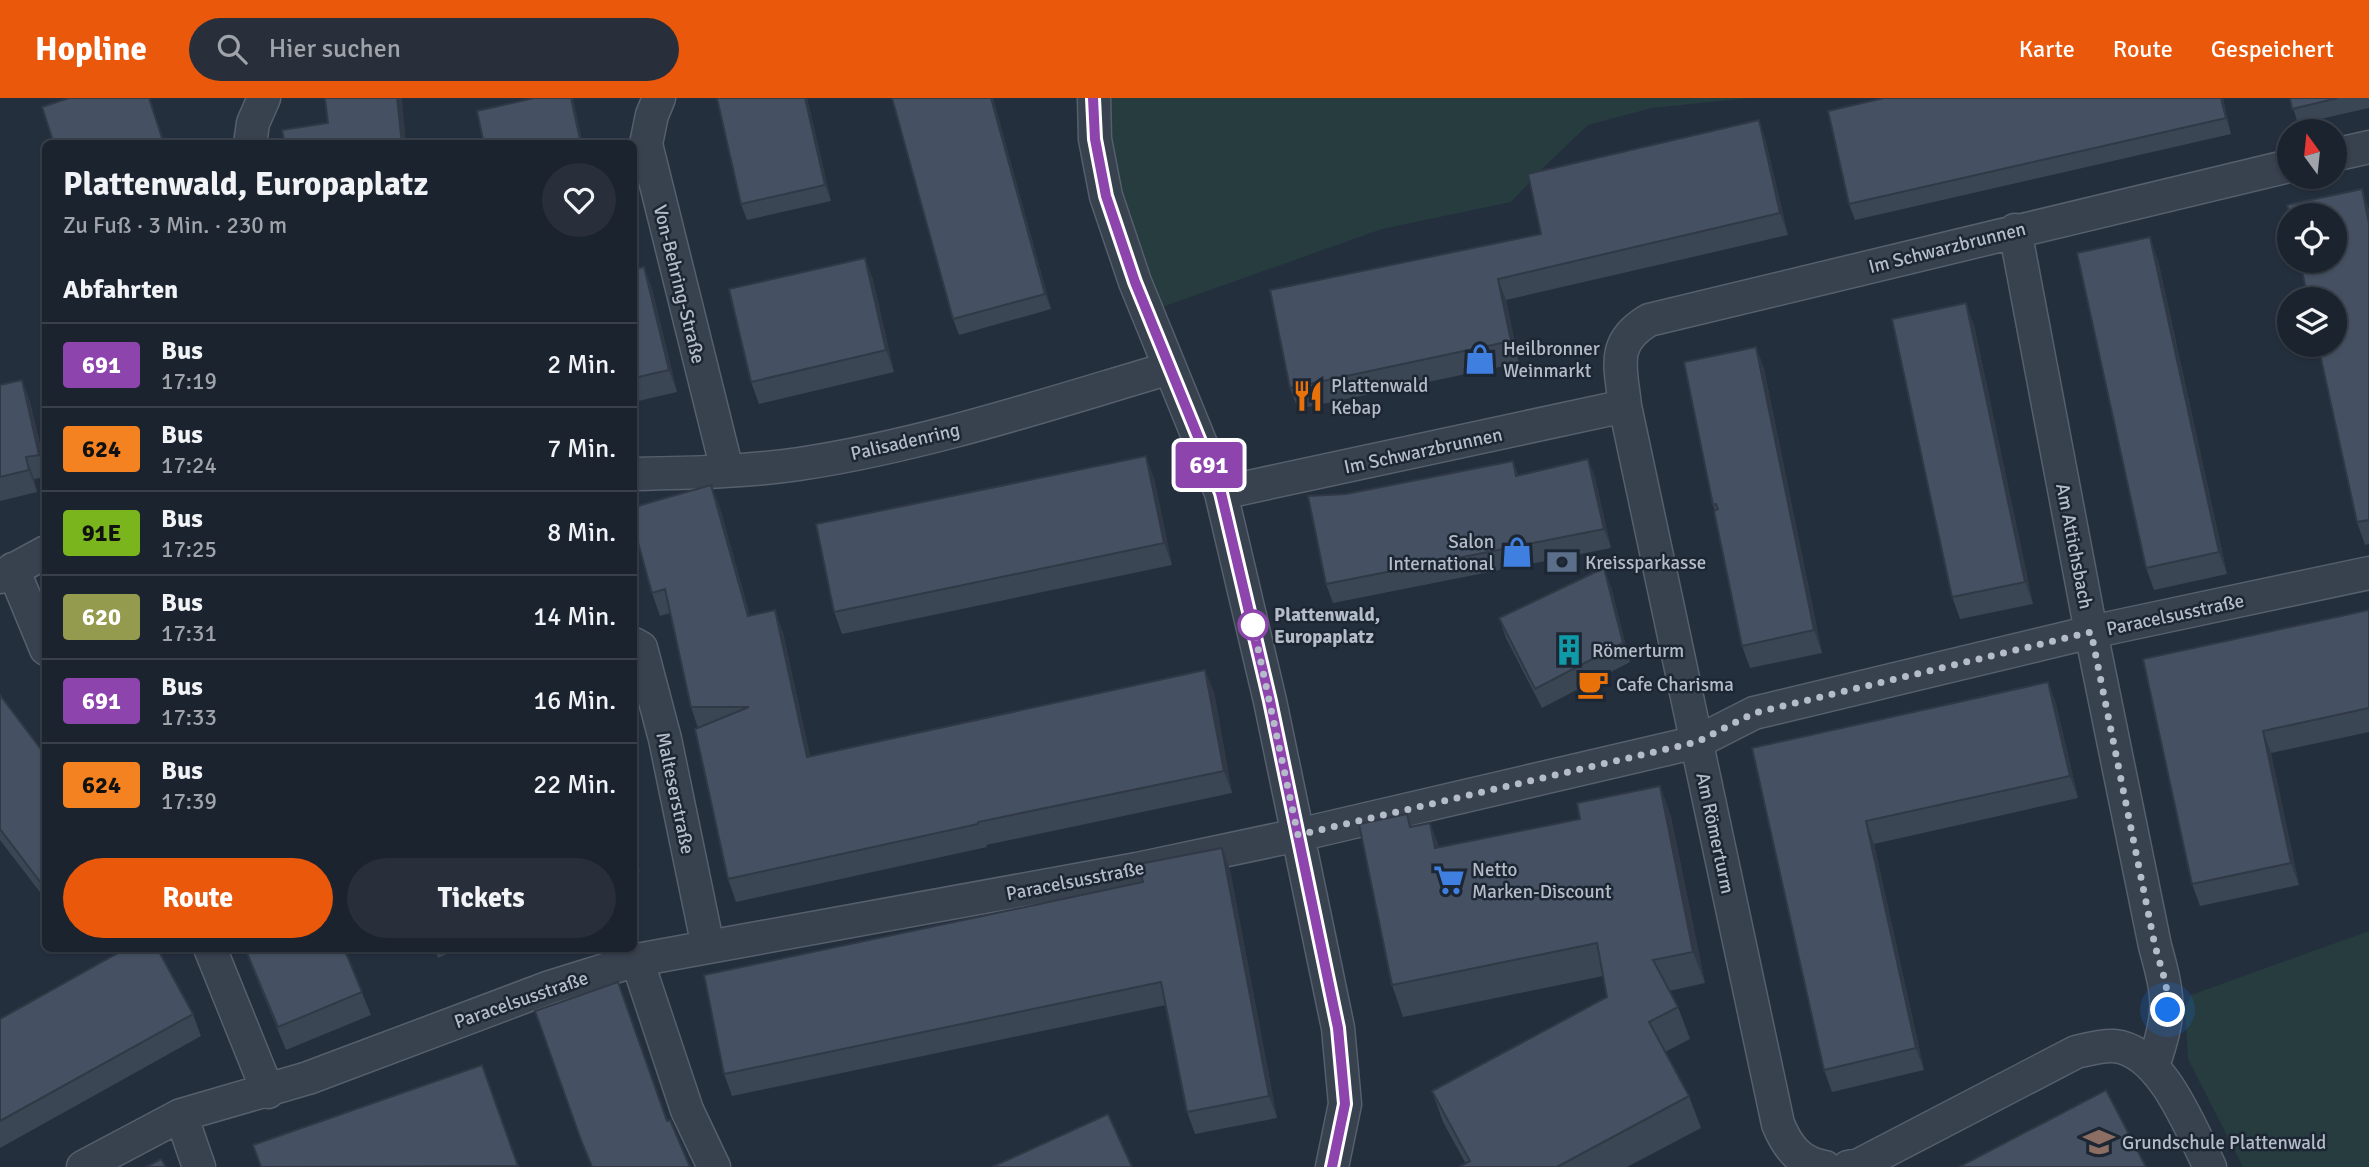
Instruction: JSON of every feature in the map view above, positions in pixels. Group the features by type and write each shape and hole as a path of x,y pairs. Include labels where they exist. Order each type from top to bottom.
{"street":[{"path":"251,140 253,123 264,98"},
{"name":"Von-Behring-Straße","path":"659,98 652,115 646,144 727,470"},
{"path":"1094,98 1095,139 1106,196 1135,282 1221,493 1270,701 1338,1028 1345,1104 1332,1167"},
{"path":"2347,152 2369,147"},
{"name":"Im Schwarzbrunnen","path":"1620,351 1632,330 1648,320 2277,169"},
{"name":"Am Attichsbach","path":"2015,230 2091,632 2155,946 2166,984 2166,1021 2153,1066"},
{"name":"Am Römerturm","path":"1620,351 1625,406 1778,1124 1786,1144 1799,1157 1816,1166 1825,1167"},
{"name":"Palisadenring","path":"637,474 798,464 933,437 1170,368"},
{"name":"Im Schwarzbrunnen","path":"1221,493 1625,406"},
{"path":"42,554 6,573 42,641"},
{"name":"Paracelsusstraße","path":"83,1167 181,1115 268,1091 550,987 637,960 1137,869 1298,835 1697,742 1754,713 2091,632 2369,573"},
{"name":"Malteserstraße","path":"637,646 641,648 665,739 708,947"},
{"path":"212,952 268,1091"},
{"path":"637,960 687,1110 714,1167"},
{"path":"1848,1167 1860,1165 2076,1052 2101,1046 2117,1046 2153,1066 2166,1083 2210,1167"},
{"path":"181,1115 199,1167"}],"green space":[{"path":"1094,98 1750,98 1652,108 1588,125 1511,202 1382,229 1148,312"},
{"path":"2369,931 2369,1167 2243,1167 2188,1059 2185,1008 2191,995"}],"building":[{"path":"69,98 149,98 163,140 53,140 42,107"},
{"path":"325,98 397,98 402,140 284,140 282,130 328,123"},
{"path":"534,98 571,98 580,140 483,140 477,111"},
{"path":"717,98 805,98 825,185 741,204"},
{"path":"892,98 991,98 1045,294 953,319"},
{"path":"1884,98 2221,98 2226,118 1849,204 1828,111"},
{"path":"2290,98 2338,98 2292,109"},
{"path":"1759,120 1780,213 1498,279 1511,341 1290,388 1270,290 1541,234 1528,174"},
{"path":"2362,189 2369,223 2369,520 2357,522 2321,357 2347,357 2347,287 2305,287 2303,273 2347,273 2347,203 2296,203"},
{"path":"2150,237 2219,552 2146,568 2077,253"},
{"path":"865,258 886,350 751,382 729,289"},
{"path":"644,267 669,370 637,377 637,268"},
{"path":"1966,303 2025,582 1952,597 1892,319"},
{"path":"1756,347 1814,630 1742,646 1714,511 1718,509 1716,504 1713,505 1684,362"},
{"path":"22,380 39,455 26,457 29,470 0,477 0,385"},
{"path":"1146,456 1164,543 834,612 816,524"},
{"path":"1588,459 1604,529 1326,584 1308,496 1346,494 1513,461 1516,476"},
{"path":"711,485 748,616 775,610 807,757 1205,670 1224,771 978,822 728,879 695,729 749,707 691,707 665,589 652,593 637,539 637,506"},
{"name":"Römerturm","path":"1604,568 1623,643 1535,689 1499,618"},
{"path":"2369,610 2369,708 2263,731 2291,863 2192,884 2143,659"},
{"path":"2048,682 2070,776 1866,821 1916,1048 1824,1070 1752,748"},
{"path":"0,695 42,751 42,882 0,829"},
{"path":"1660,786 1693,952 1653,960 1678,1007 1649,1022 1689,1096 1557,1167 1459,1167 1470,1161 1432,1091 1607,997 1597,943 1392,985 1359,824 1407,814 1410,827 1430,823 1435,848 1580,819 1577,803"},
{"path":"1222,848 1269,1096 1187,1112 1161,982 724,1074 704,975 1143,882 1139,864"},
{"path":"120,952 159,952 193,1014 0,1121 0,1019"},
{"path":"247,952 346,952 362,992 278,1027"},
{"path":"618,982 667,1121 670,1120 690,1167 592,1167 581,1140 535,1011"},
{"path":"482,1065 518,1166 261,1167 253,1145"},
{"path":"2106,1090 2146,1167 1959,1167"},
{"path":"1108,1114 1132,1167 992,1167"},
{"path":"161,1159 166,1167 146,1167"}],"bus line":[{"name":"691","path":"1093,98 1095,139 1106,196 1135,282 1221,493 1258,646 1338,1028 1345,1104 1332,1167"}],"place":[{"name":"Heilbronner Weinmarkt","path":"1480,359"},
{"name":"Plattenwald Kebap","path":"1308,396"},
{"name":"Salon International","path":"1517,552"},
{"name":"Kreissparkasse","path":"1562,562"},
{"name":"Plattenwald, Europaplatz","path":"1253,625"},
{"name":"Römerturm","path":"1569,650"},
{"name":"Cafe Charisma","path":"1593,684"},
{"name":"Netto Marken-Discount","path":"1449,880"},
{"name":"Grundschule Plattenwald","path":"2099,1142"}],"route":[{"path":"1253,625 1298,835 1697,742 1754,713 2091,632 2155,946 2166,984 2168,1010"}]}
